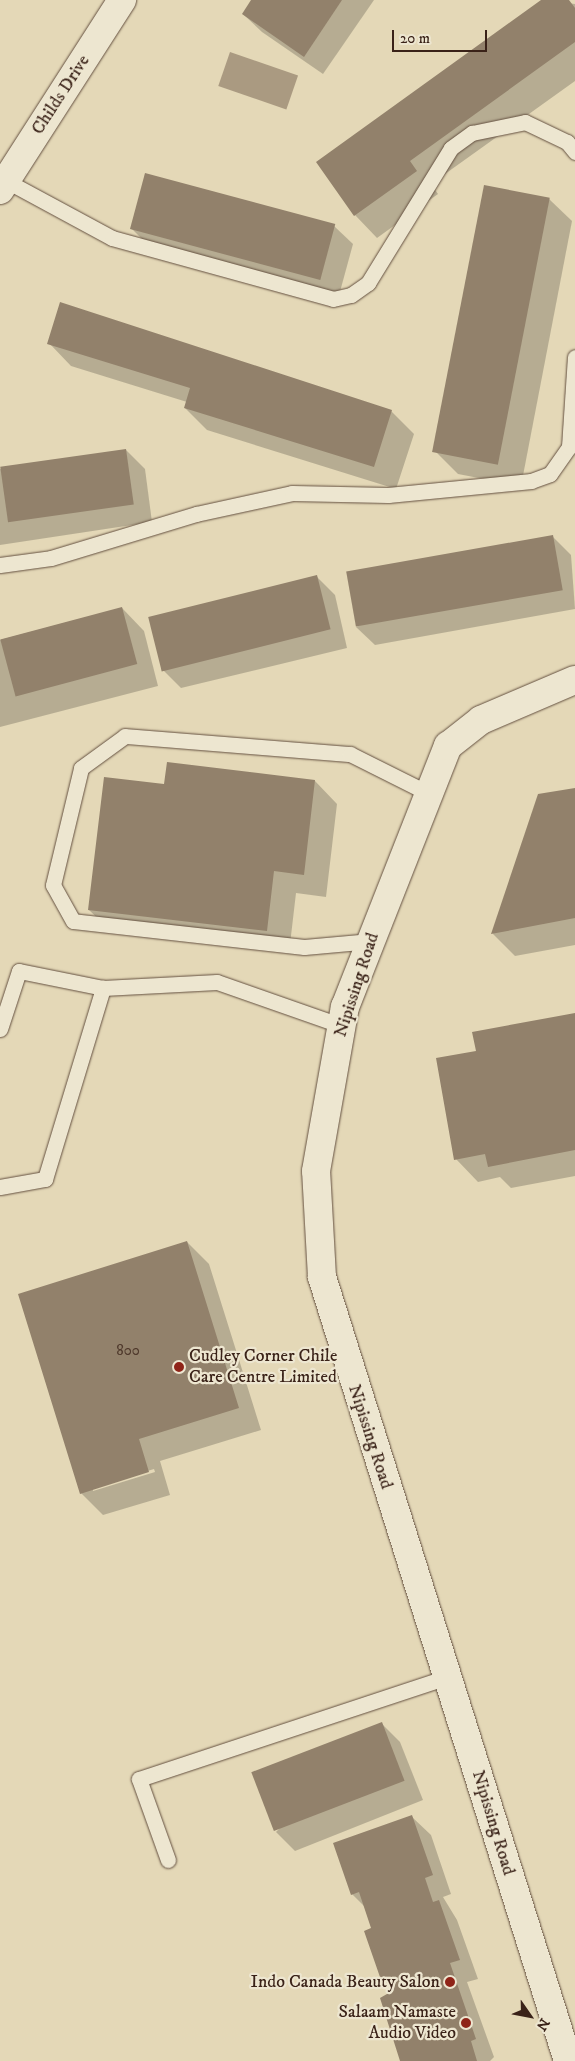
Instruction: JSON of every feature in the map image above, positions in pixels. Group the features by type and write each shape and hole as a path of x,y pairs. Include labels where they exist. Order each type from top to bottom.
{"street":[{"name":"Childs Drive","path":"2,183 122,0"},
{"name":"Nipissing Road","path":"568,2061 322,1276 316,1171 340,1025 428,793 448,746 481,720 575,680"}],"lane":[{"path":"2,183 112,238 333,299 351,295 368,283 451,148 472,133 525,122 567,142 575,152"},
{"path":"0,565 51,558 196,514 292,493 388,495 531,481 550,474 569,447 575,356"},
{"path":"371,941 304,947 73,920 53,885 81,768 125,736 350,754 428,793"},
{"path":"0,1029 19,970 103,988 217,982 340,1025"},
{"path":"0,1187 45,1179 103,988"},
{"path":"168,1860 139,1779 447,1677"}],"shaded area":[{"path":"230,52 298,75 286,109 218,86"}],"building":[{"path":"251,0 342,0 304,57 242,14"},
{"path":"541,0 569,0 575,8 575,42 410,161 417,171 354,216 316,162"},
{"path":"145,173 335,224 320,280 130,229"},
{"path":"484,185 550,198 498,465 432,452"},
{"path":"60,302 392,410 374,467 184,408 190,388 47,344"},
{"path":"126,449 134,504 8,522 0,467"},
{"path":"553,535 563,590 356,627 346,571"},
{"path":"317,575 331,629 162,671 148,617"},
{"path":"122,607 137,664 16,697 0,640"},
{"path":"167,762 315,780 304,875 274,871 267,931 88,910 104,777 164,784"},
{"path":"575,788 575,918 491,934 538,794"},
{"path":"575,1013 575,1150 488,1167 485,1154 454,1160 436,1058 476,1051 472,1032"},
{"path":"187,1241 239,1408 139,1439 149,1472 80,1494 18,1294"},
{"path":"382,1722 405,1781 274,1831 251,1772"},
{"path":"412,1815 433,1875 425,1878 433,1902 439,1900 460,1960 450,1963 476,2039 471,2041 477,2061 400,2061 380,1998 394,1990 390,1977 381,1980 364,1931 371,1928 359,1892 351,1895 333,1843"}],"place":[{"name":"Cudley Corner Chile Care Centre Limited","path":"179,1367"},
{"name":"Indo Canada Beauty Salon","path":"450,1982"},
{"name":"Salaam Namaste Audio Video","path":"466,2023"}]}
